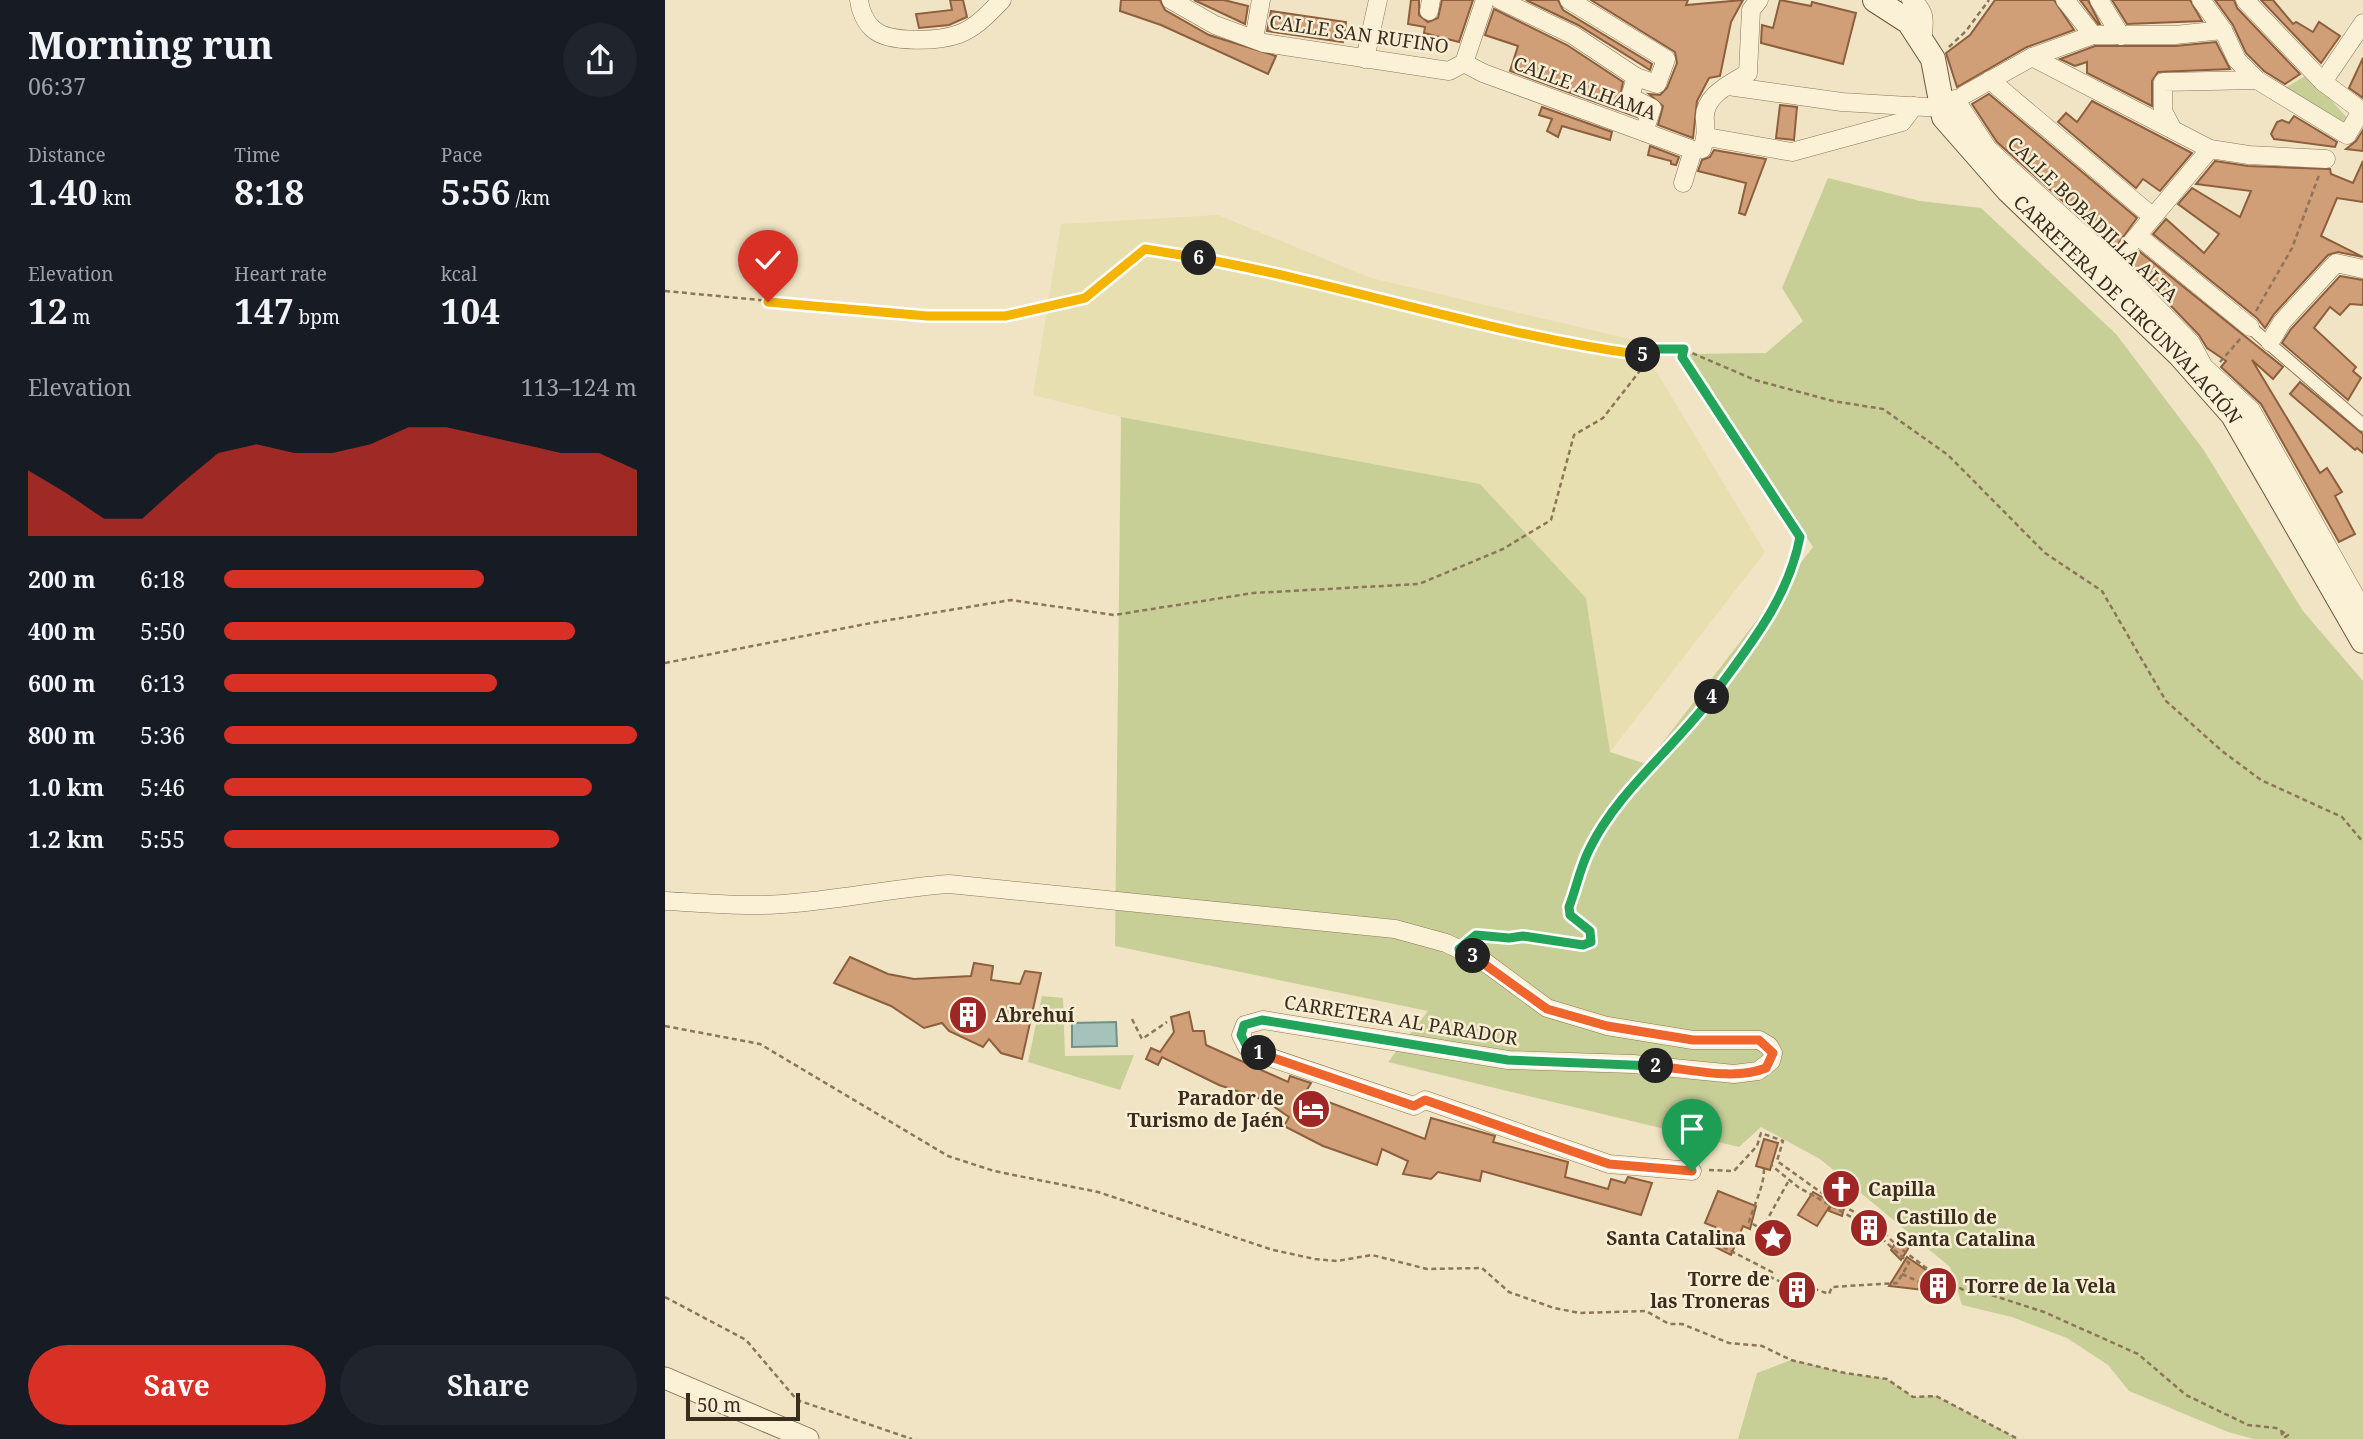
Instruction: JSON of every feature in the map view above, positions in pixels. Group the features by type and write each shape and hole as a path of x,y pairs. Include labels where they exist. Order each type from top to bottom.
{"main road":[{"name":"CARRETERA DE CIRCUNVALACIÓN","path":"1875,0 1909,22 1933,59 1954,101 1944,117 2008,190 2179,354 2233,415 2363,641"}],"street":[{"path":"859,0 860,11 874,30 899,39 925,40 958,35 978,24 1002,0"},
{"name":"CALLE SAN RUFINO","path":"1171,0 1215,25 1254,39 1449,71 1464,63"},
{"path":"1254,39 1261,0"},
{"path":"1365,59 1378,0"},
{"path":"1464,63 1485,0"},
{"path":"1500,0 1573,36 1636,77 1657,84 1665,59 1569,0"},
{"path":"1683,183 1693,150 1702,149 1707,137 1707,107 1714,95 1748,73 1751,10 1759,0"},
{"path":"1911,0 1921,7 1925,17 1922,42"},
{"path":"2065,0 2093,35"},
{"path":"2099,0 2121,36"},
{"path":"2201,0 2223,30 2237,60 2257,80 2347,135 2362,111 2323,82 2245,0"},
{"path":"2323,82 2363,23"},
{"path":"1728,86 1842,102 1914,106 1954,101 2032,57 2093,35 2223,30"},
{"path":"2032,57 2210,149 2249,155 2326,159"},
{"name":"CALLE ALHAMA","path":"1464,63 1483,73 1693,150"},
{"path":"1636,77 1630,97 1652,108 1644,132"},
{"path":"1990,80 2153,217"},
{"path":"2172,128 2163,111 2163,82 2257,80"},
{"name":"CALLE BOBADILLA ALTA","path":"1954,101 1988,149 2113,262 2191,343 2204,367 2251,410 2363,610"},
{"path":"1707,137 1792,152 1902,122 1914,106"},
{"name":"CALLE BOBADILLA ALTA","path":"2210,149 2132,243 2177,264 2250,327"},
{"path":"2270,342 2282,322 2336,263 2363,269"},
{"path":"2250,327 2363,425"},
{"name":"CARRETERA AL PARADOR","path":"665,901 761,905 898,887 949,884 1395,929 1459,949 1482,960 1547,1009 1607,1026 1693,1040 1759,1040 1769,1046 1773,1053 1771,1061 1758,1071 1734,1073 1633,1064 1508,1060 1262,1020 1244,1025 1242,1041 1260,1054 1341,1084 1414,1106 1425,1100 1609,1164 1692,1171"},
{"path":"665,1378 808,1439"}],"path":[{"path":"1966,31 1989,0"},
{"path":"2204,367 2224,361 2250,327 2292,248 2326,159"},
{"path":"667,292 927,316 1005,316 1085,298 1145,249 1282,273 1575,346 1650,356"},
{"path":"665,663 871,623 1011,600 1114,615 1252,593 1419,584 1503,549 1551,520 1574,436 1603,418 1657,349 1684,349 1755,380 1833,401 1884,409 1948,455 2045,553 2102,591 2166,701 2222,751 2261,780 2342,817 2363,842"},
{"path":"1459,949 1476,935 1509,938 1523,936 1583,945 1591,942 1590,931 1570,915 1569,907 1589,850 1626,795 1688,729 1770,618 1797,555 1800,537 1682,357 1684,349"},
{"path":"1132,1019 1142,1039 1167,1022"},
{"path":"665,1026 760,1044 948,1156 994,1171 1098,1192 1273,1250 1315,1259 1337,1261 1372,1255 1427,1269 1482,1268 1509,1292 1554,1308 1580,1313 1646,1311 1669,1324 1682,1324 1729,1343 1762,1346 1791,1360 1845,1373 1887,1378 1913,1397 1936,1396 2018,1439"},
{"path":"1692,1171 1734,1171 1757,1146 1761,1133 1783,1141 1777,1161 1833,1201 1874,1223 1896,1245 1933,1273 1965,1291 1982,1292 2043,1312 2138,1354 2186,1395 2248,1425 2269,1426 2281,1432"},
{"path":"1723,1247 1772,1272 1770,1277 1788,1285 1790,1280 1829,1294 1832,1287 1897,1283 1909,1263 1869,1227 1798,1187 1771,1165"},
{"path":"1764,1168 1764,1182 1755,1199 1749,1222 1762,1228 1793,1174"},
{"path":"1902,1274 1926,1284"},
{"path":"665,1297 746,1340 797,1400 912,1439"}],"shaded area":[{"path":"1218,215 1371,278 1638,341 1765,552 1610,752 1586,598 1480,484 1121,417 1033,395 1061,224"}],"green space":[{"path":"2308,74 2348,119 2344,127 2282,90"},
{"path":"1828,178 1920,201 1981,208 2116,334 2203,449 2303,611 2363,681 2363,1439 2254,1439 2228,1432 2129,1391 2108,1365 2067,1338 2012,1317 1962,1305 1950,1267 1820,1159 1761,1127 1739,1147 1388,1062 1428,1011 1115,946 1121,417 1480,484 1586,598 1610,752 1646,764 1813,547 1689,354 1766,353 1803,321 1782,288"},
{"path":"1042,996 1063,998 1065,1056 1134,1055 1120,1090 1028,1062"},
{"path":"1791,1360 1845,1373 1887,1379 1913,1397 1936,1396 2018,1439 1738,1439 1757,1373"}],"water":[{"path":"1116,1022 1117,1046 1072,1047 1072,1023"}],"building":[{"path":"950,0 963,0 967,17 949,25 919,28 916,14 952,10"},
{"path":"1121,0 1160,0 1165,10 1209,35 1276,56 1268,74 1161,25 1120,11"},
{"path":"1194,0 1224,0 1248,6 1245,24"},
{"path":"1411,0 1419,0 1419,15 1428,22 1438,18 1442,0 1473,0 1459,42 1424,33 1425,27 1408,24"},
{"path":"1526,0 1558,0 1563,10 1652,64 1650,70 1578,25"},
{"path":"1591,0 1688,0 1686,5 1743,0 1731,22 1720,76 1709,78 1697,101 1693,138 1658,125 1663,106 1649,94 1660,95 1667,88 1677,63 1675,52"},
{"path":"1780,0 1811,6 1812,2 1856,13 1843,64 1761,43 1762,25 1773,28"},
{"path":"1995,0 2054,0 2074,30 2027,47 1957,87 1946,53 1970,35"},
{"path":"2080,0 2088,0 2100,24 2098,24"},
{"path":"2112,0 2190,0 2202,21 2127,24"},
{"path":"2215,0 2234,0 2237,8 2300,74 2285,84 2264,71 2246,53 2233,25"},
{"path":"2261,0 2273,0 2293,24 2296,22 2313,32 2319,22 2340,36 2321,63"},
{"path":"1494,9 1567,45 1623,82 1619,102 1638,114 1637,117 1510,71 1518,46 1485,35"},
{"path":"1271,11 1346,22 1343,42 1267,31"},
{"path":"2216,42 2230,69 2158,72 2152,81 2152,106 2087,73 2087,62 2075,66 2060,59 2095,46 2175,46"},
{"path":"2363,58 2363,98 2349,88"},
{"path":"1989,94 2137,218 2115,248 1997,142 1972,104"},
{"path":"2092,101 2192,153 2160,191 2143,179 2136,188 2058,122 2066,113 2077,122"},
{"path":"1780,105 1797,107 1794,140 1776,138"},
{"path":"1542,107 1612,132 1610,140 1562,126 1558,137 1547,131 1552,119 1539,115"},
{"path":"2294,116 2337,142 2335,147 2274,139 2271,134 2277,122 2282,120 2289,123"},
{"path":"2363,130 2363,151 2346,149 2356,141"},
{"path":"1650,146 1679,157 1676,165 1648,155"},
{"path":"1714,150 1766,159 1745,215 1739,213 1746,183 1698,171 1702,160 1710,157"},
{"path":"2215,161 2248,166 2330,169 2331,174 2353,183 2363,161 2363,202 2337,198 2321,236 2363,257 2338,252 2328,255 2274,314 2265,328 2257,318 2153,234 2166,219 2204,253 2219,234 2178,204 2192,188 2240,217 2251,191 2196,184"},
{"path":"2139,251 2283,367 2273,379 2252,360 2320,473 2327,468 2342,492 2335,496 2355,534 2339,542 2261,404 2221,367 2226,361 2207,348 2199,335 2127,260"},
{"path":"2340,276 2363,280 2363,305 2350,304 2340,315 2330,307 2314,328 2356,367 2353,371 2361,378 2348,400 2282,343 2291,329"},
{"path":"2300,382 2363,434 2363,453 2357,448 2355,450 2290,394"},
{"name":"Abrehuí","path":"850,957 888,974 914,979 971,976 974,963 993,966 991,980 1020,984 1025,971 1041,973 1022,1059 1001,1053 989,1039 983,1047 949,1031 942,1023 924,1028 891,1006 834,983"},
{"name":"Parador de Turismo de Jaén","path":"1189,1012 1193,1031 1204,1031 1206,1045 1288,1082 1290,1076 1311,1083 1305,1093 1425,1139 1431,1118 1495,1136 1493,1142 1568,1162 1565,1177 1608,1189 1611,1179 1625,1183 1628,1177 1652,1183 1641,1215 1482,1171 1480,1181 1438,1172 1431,1179 1403,1174 1408,1161 1382,1149 1377,1165 1323,1146 1284,1126 1289,1117 1264,1100 1219,1085 1162,1057 1158,1065 1146,1059 1151,1048 1160,1052 1174,1032 1171,1017"},
{"path":"1764,1139 1778,1143 1770,1170 1756,1166"},
{"path":"1836,1182 1850,1185 1842,1216 1829,1211 1831,1204 1817,1226 1798,1215 1813,1192 1831,1202"},
{"path":"1718,1191 1756,1206 1750,1229 1743,1226 1731,1255 1713,1246 1707,1238 1715,1227 1705,1223"},
{"path":"1902,1232 1914,1239 1901,1260 1891,1250"},
{"path":"1907,1257 1954,1289 1948,1300 1924,1290 1889,1286"},
{"name":"Torre de las Troneras","path":"1794,1279 1808,1284 1802,1299 1788,1293"}],"place":[{"name":"Abrehuí","path":"968,1015"},
{"name":"Parador de Turismo de Jaén","path":"1311,1109"},
{"name":"Capilla","path":"1841,1189"},
{"name":"Castillo de Santa Catalina","path":"1869,1228"},
{"name":"Santa Catalina","path":"1773,1238"},
{"name":"Torre de la Vela","path":"1938,1286"},
{"name":"Torre de las Troneras","path":"1797,1290"}],"route":[{"path":"768,302 927,316 1005,316 1085,298 1145,249 1282,273 1575,346 1650,356 1657,349 1678,346 1684,349 1682,357 1800,537 1797,555 1770,618 1688,729 1626,795 1589,850 1569,907 1570,915 1590,931 1591,942 1583,945 1523,936 1509,938 1476,935 1459,949 1482,960 1513,986 1547,1009 1607,1026 1693,1040 1747,1037 1769,1046 1773,1053 1771,1061 1766,1068 1758,1071 1734,1073 1633,1064 1508,1060 1262,1020 1244,1025 1241,1035 1247,1047 1260,1054 1341,1084 1414,1106 1425,1100 1609,1164 1692,1171"}]}
